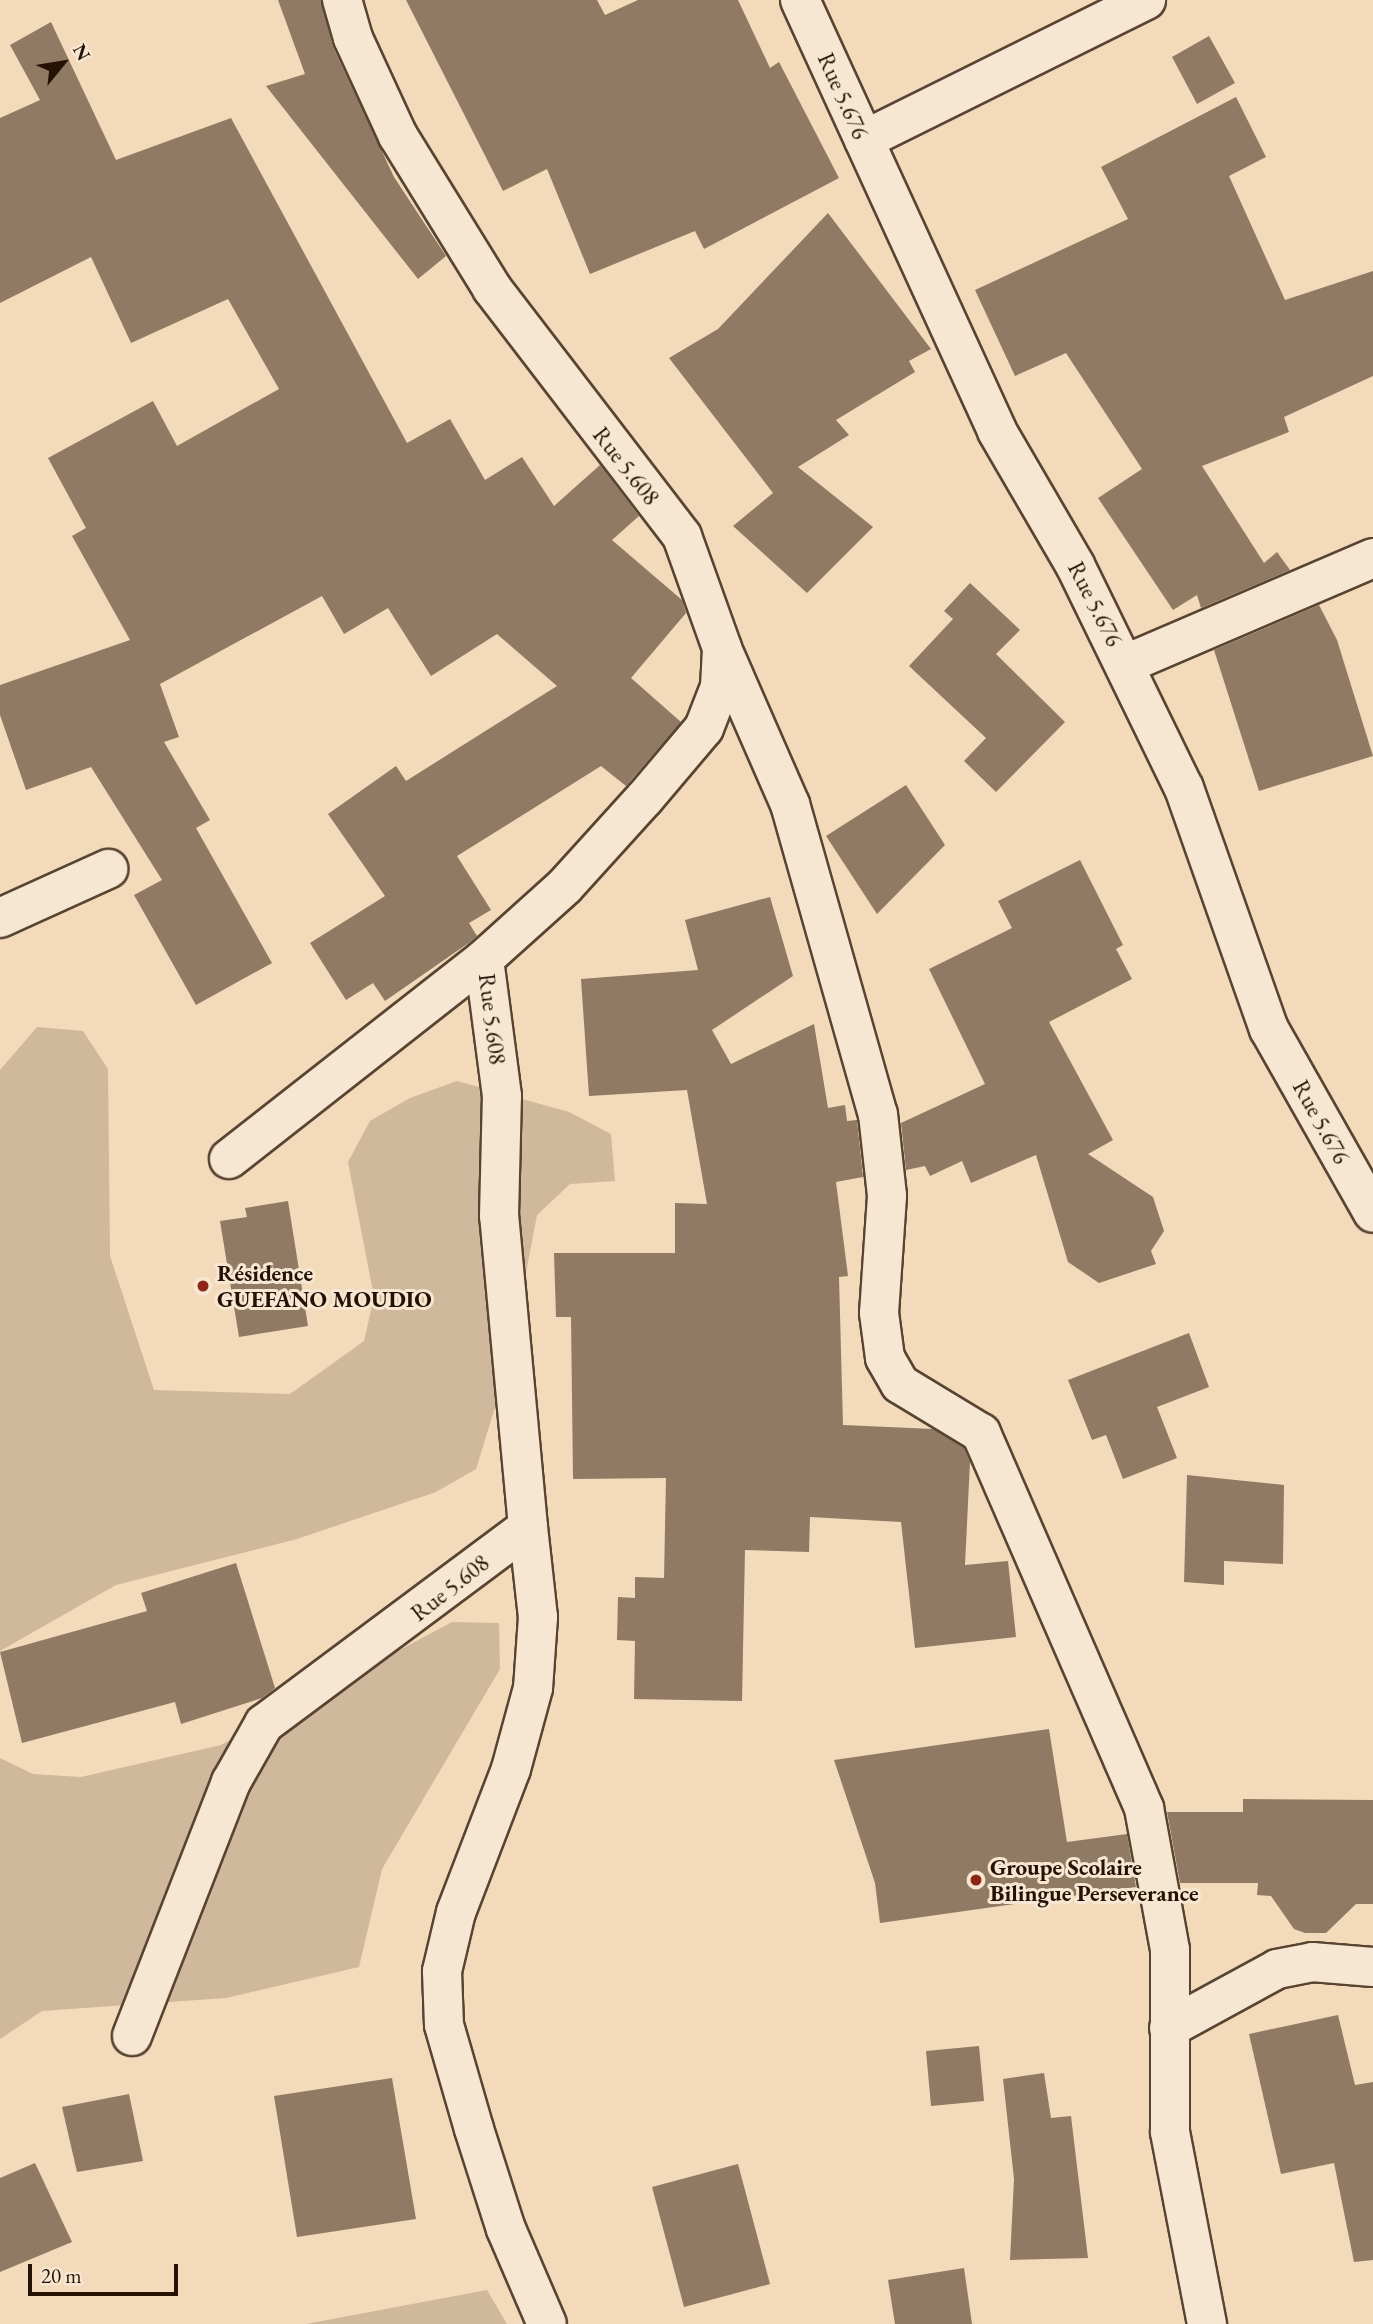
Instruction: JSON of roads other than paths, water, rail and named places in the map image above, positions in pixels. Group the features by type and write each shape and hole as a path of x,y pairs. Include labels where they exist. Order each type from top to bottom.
{"street":[{"name":"Rue 5.608","path":"132,2036 231,1782 264,1724 528,1527 499,1216 502,1096 484,959 565,886 704,729 720,687 722,648 682,536 492,288 398,136 353,38 342,0"},
{"name":"Rue 5.676","path":"800,0 997,431 1126,664 1184,788 1269,1029 1373,1213"},
{"path":"864,141 1146,0"},
{"path":"1126,664 1373,558"},
{"path":"722,648 790,804 878,1114 887,1196 879,1313 886,1358 900,1384 981,1433 1144,1808 1170,1950 1170,2132 1207,2324"},
{"path":"0,918 108,869"},
{"path":"229,1159 484,959"},
{"path":"528,1527 538,1616 533,1688 512,1769 456,1912 442,1971 444,2025 474,2129 506,2229 547,2324"},
{"path":"1170,2028 1277,1969 1312,1962 1373,1967"}],"place":[{"name":"Résidence GUEFANO MOUDIO","path":"203,1286"},
{"name":"Groupe Scolaire Bilingue Perseverance","path":"976,1880"}]}
